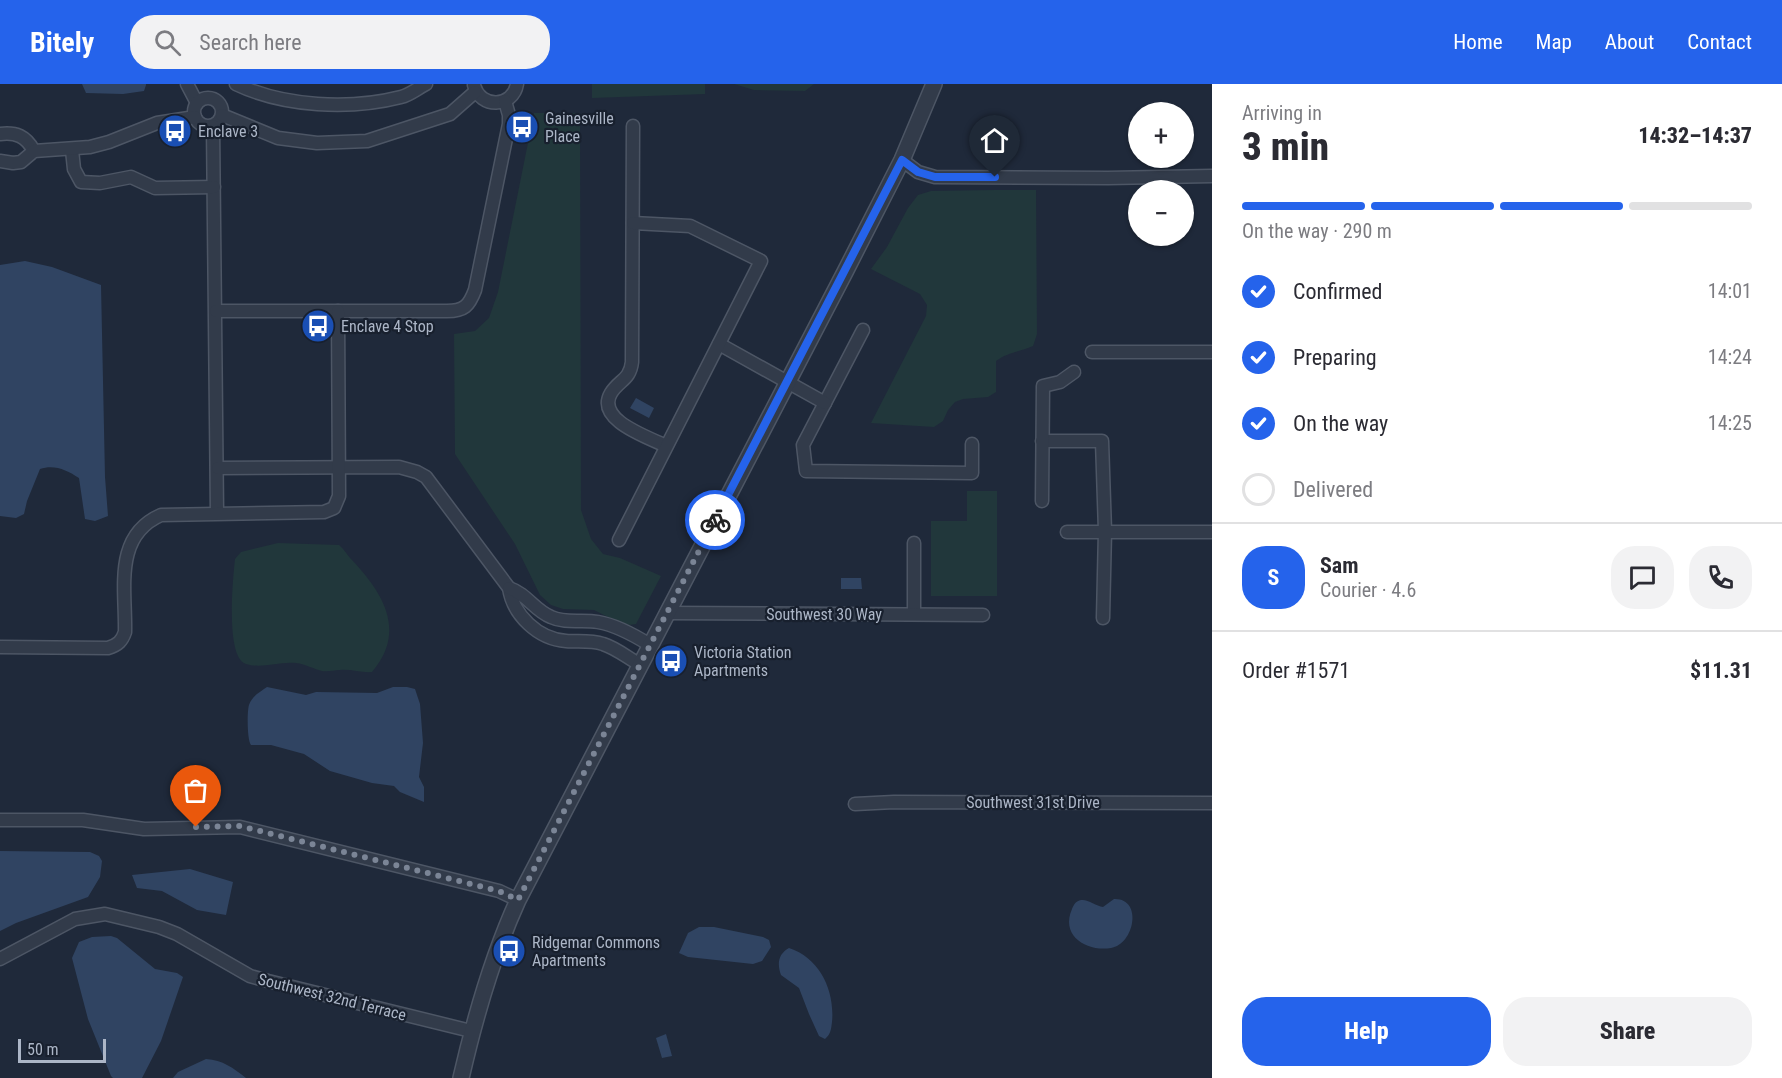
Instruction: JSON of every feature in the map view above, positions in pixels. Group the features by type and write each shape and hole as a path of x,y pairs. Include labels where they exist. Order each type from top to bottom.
{"street":[{"path":"187,84 197,103"},
{"path":"237,84 261,94 298,103 332,104 364,103 403,97 426,84"},
{"path":"222,115 278,138 317,143 368,141 450,114 474,88 487,102 497,103 511,97 517,84"},
{"path":"461,1078 471,1031 495,955 518,900 902,160 934,84"},
{"path":"213,126 204,126 195,117 197,103 205,98 214,99 221,106 222,115 213,126 218,513"},
{"path":"216,311 447,311 462,310 468,306 475,290 509,124 505,101"},
{"path":"0,161 21,162 34,151 72,150 110,142 157,123 195,117"},
{"path":"633,126 632,362 627,376 611,392 609,409 617,421 666,446"},
{"path":"0,134 18,135 26,139 34,151"},
{"path":"72,150 74,169 81,182 100,183 131,177 155,188 214,187"},
{"path":"902,160 918,172 935,177 1212,176"},
{"path":"619,540 762,261 690,226 633,223"},
{"path":"0,647 108,648 117,645 125,632 126,554 135,534 151,519 161,515 329,511 338,502 339,496 338,311"},
{"path":"863,330 803,445 806,471 972,473 972,444"},
{"path":"719,344 825,403"},
{"path":"1092,352 1212,352"},
{"path":"1042,501 1043,386 1060,382 1074,372"},
{"path":"1042,441 1102,441 1105,531 1103,618"},
{"path":"218,468 399,467 417,472 426,477 509,588 511,598 521,615 542,634 564,641 598,643 619,651 639,664"},
{"path":"1068,532 1212,532"},
{"path":"914,543 914,614"},
{"path":"509,588 521,592 542,613 560,621 606,624 632,634 650,645"},
{"name":"Southwest 30 Way","path":"666,613 983,615"},
{"path":"598,643 606,624"},
{"name":"Southwest 31st Drive","path":"855,804 1212,802"},
{"path":"0,820 83,820 144,829 240,826 499,891 518,900"},
{"name":"Southwest 32nd Terrace","path":"0,959 75,919 105,914 159,927 177,934 250,976 471,1031"}],"green space":[{"path":"592,84 705,84 705,94 592,98"},
{"path":"734,84 814,84 805,91 754,90"},
{"path":"534,113 580,113 581,510 591,539 603,554 620,558 661,576 636,624 620,623 594,610 563,609 551,605 540,595 515,544 455,454 454,334 475,331 489,318 498,292"},
{"path":"1036,190 1037,334 1033,346 996,361 996,392 988,397 955,402 943,421 934,427 871,423 926,316 927,305 920,294 871,269 887,247 908,208 918,195 931,191"},
{"path":"967,491 997,491 997,596 931,596 931,521 967,521"},
{"path":"278,543 339,545 373,586 387,613 389,627 388,642 372,672 322,671 296,663 252,665 239,659 235,648 232,616 235,559 241,552"}],"water":[{"path":"82,84 146,85 144,91 123,94 86,93"},
{"path":"25,261 52,267 101,285 105,477 108,516 95,521 85,519 79,478 65,470 50,467 40,469 24,514 16,518 0,516 0,265"},
{"path":"636,398 654,408 649,418 630,408"},
{"path":"841,578 861,578 862,589 841,589"},
{"path":"267,687 306,695 316,692 377,693 393,687 415,689 420,704 423,743 419,777 424,787 424,802 400,792 394,786 372,783 330,771 304,754 271,745 251,745 248,725 249,705 254,697"},
{"path":"0,851 90,852 99,856 102,861 100,877 88,897 0,931"},
{"path":"190,869 233,882 226,915 197,910 162,891 137,888 132,875"},
{"path":"1114,899 1123,901 1132,913 1132,922 1126,939 1119,945 1102,949 1085,945 1078,940 1070,927 1069,919 1075,903 1084,900 1103,907"},
{"path":"699,927 714,927 763,937 769,940 771,947 762,961 753,964 688,957 679,953 688,933"},
{"path":"92,937 117,938 155,969 177,973 183,977 161,1041 142,1078 113,1078 111,1076 88,1019 72,958 79,942"},
{"path":"789,948 809,959 823,977 828,988 832,1022 830,1033 825,1039 819,1036 799,988 781,975 779,960"},
{"path":"666,1034 672,1056 662,1058 656,1038"},
{"path":"206,1059 223,1063 246,1078 173,1078 178,1072"}],"way so far":[{"path":"196,827 240,826 499,891 518,900 715,520"}],"place":[{"name":"Gainesville Place","path":"522,127"},
{"name":"Enclave 3","path":"175,131"},
{"name":"Enclave 4 Stop","path":"318,326"},
{"name":"Victoria Station Apartments","path":"671,661"},
{"name":"Ridgemar Commons Apartments","path":"509,951"}],"route":[{"path":"715,520 902,160 918,172 935,177 995,177"}]}
